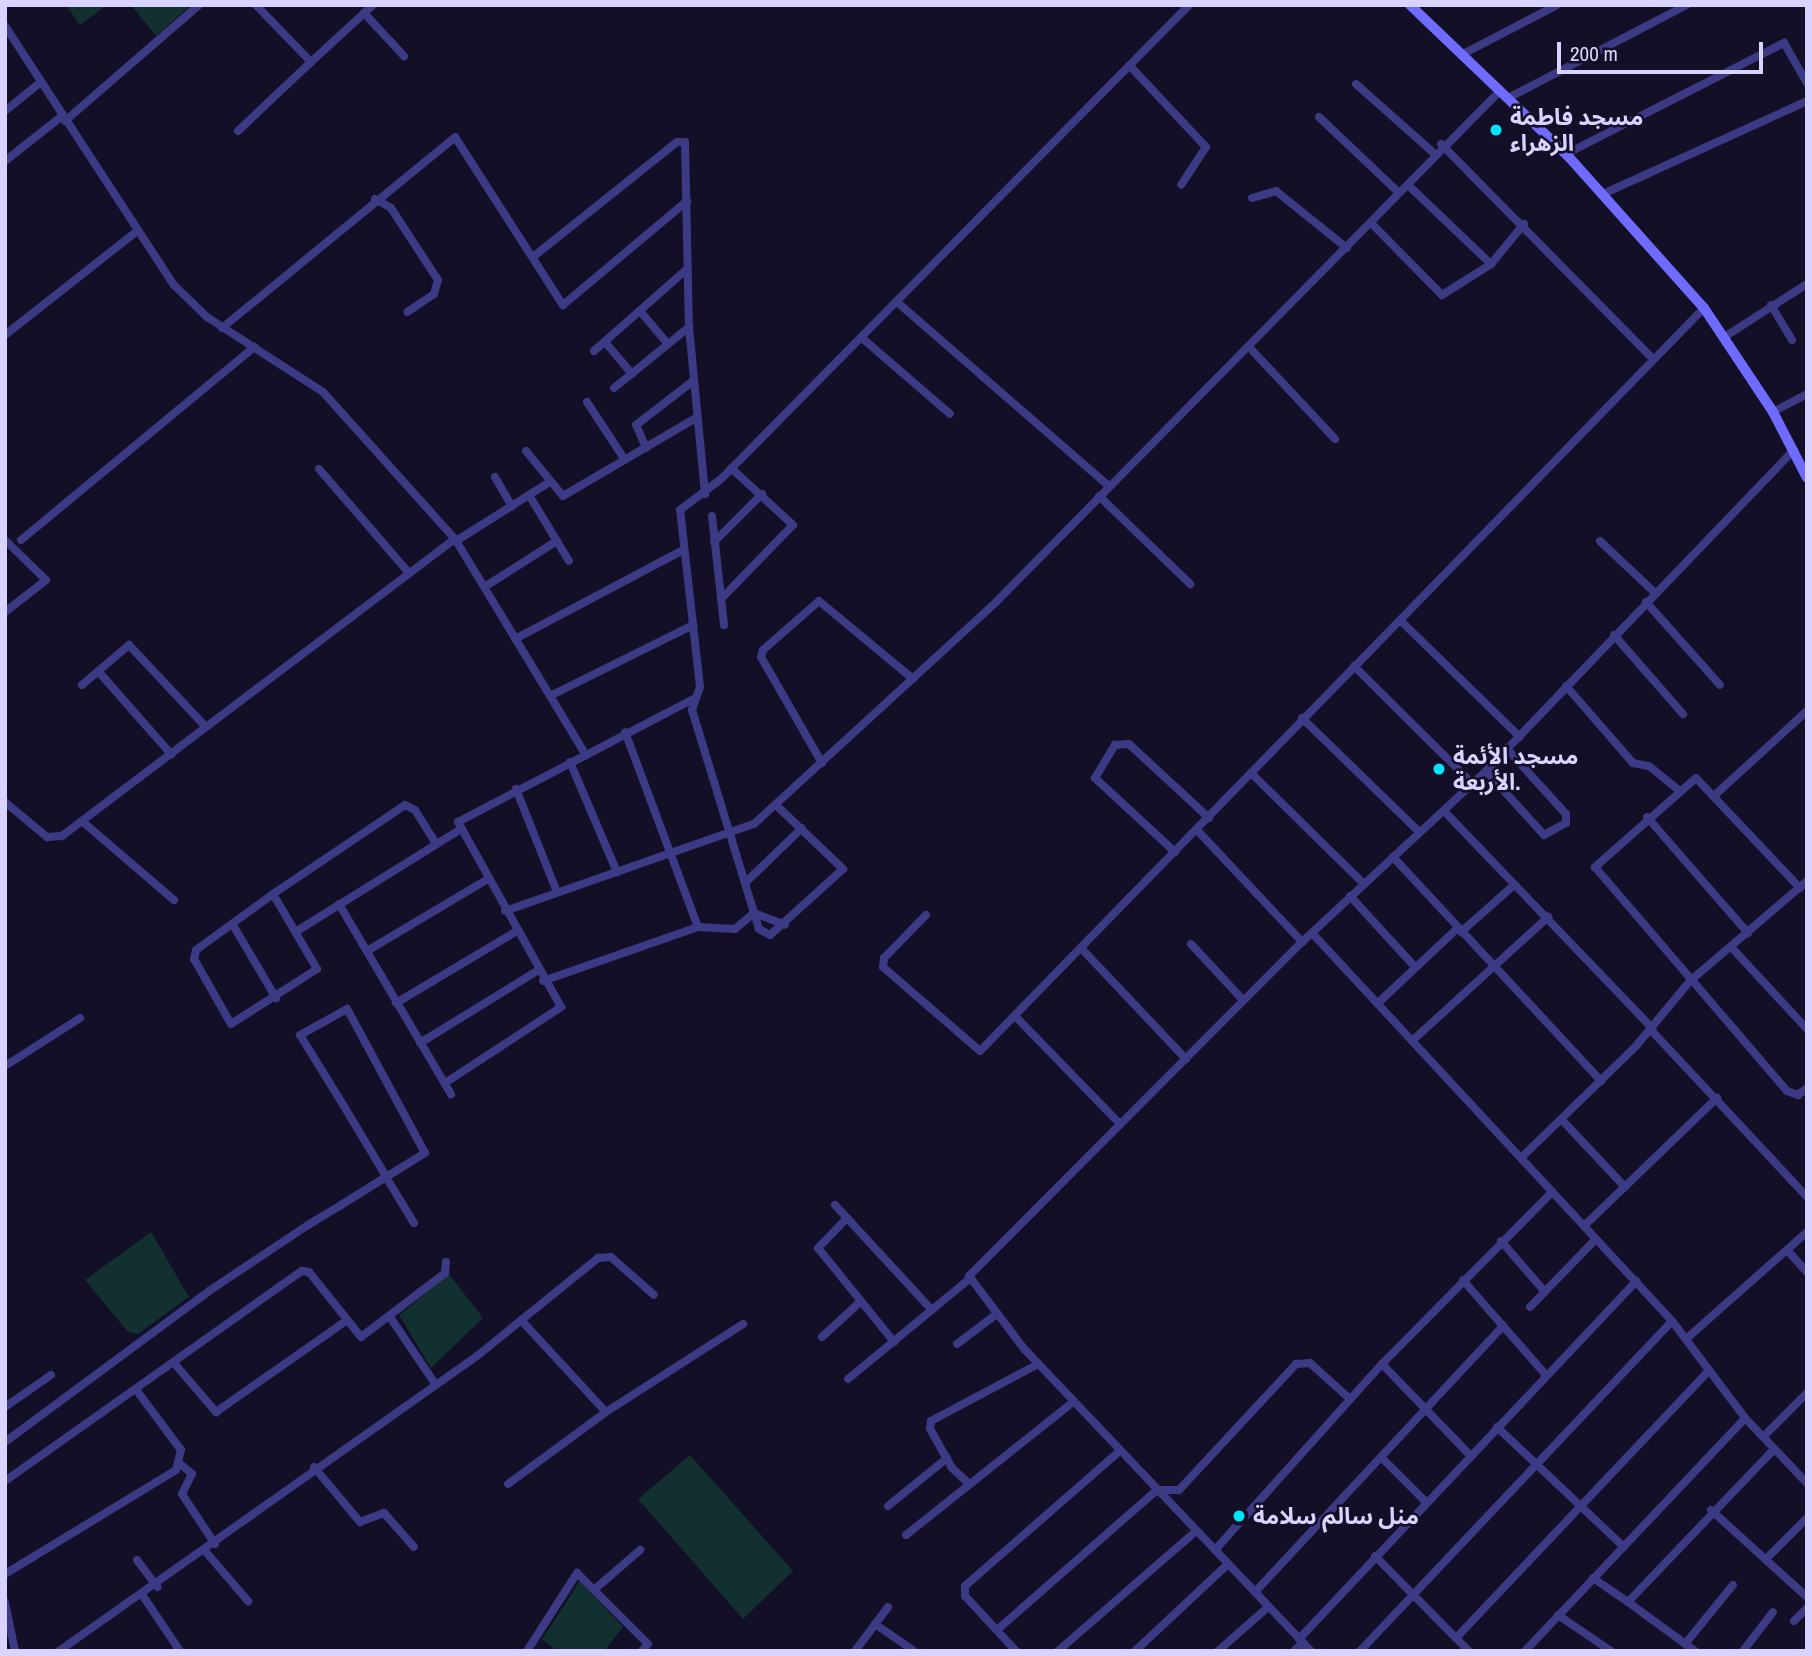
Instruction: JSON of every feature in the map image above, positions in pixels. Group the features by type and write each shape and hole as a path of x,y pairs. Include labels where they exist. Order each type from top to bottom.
{"street":[{"path":"5,161 64,118 199,5"},
{"path":"256,5 311,62"},
{"path":"238,131 373,5"},
{"path":"444,1083 561,1007 537,971 486,880 460,830 460,820 693,699 700,687 680,510 705,494 1189,5"},
{"path":"1461,55 1557,5"},
{"path":"505,911 671,852 727,836 776,805 913,679 1249,347 1408,185 1436,155 1441,144 1504,94 1687,5"},
{"path":"1416,6 1461,55 1566,154 1704,308 1726,336 1773,412 1807,478"},
{"path":"364,13 404,56"},
{"path":"5,26 8,36 41,82 137,231 191,303 222,328 323,392 456,540 586,755"},
{"path":"1566,154 1784,43 1807,83"},
{"path":"1130,65 1206,147 1181,185"},
{"path":"5,111 41,82"},
{"path":"1356,84 1436,155"},
{"path":"1603,194 1807,102"},
{"path":"1319,117 1399,193"},
{"path":"222,328 375,198 454,137 566,305 687,201"},
{"path":"533,257 682,140 687,201 689,327 705,494"},
{"path":"1441,144 1524,223 1651,357"},
{"path":"1408,185 1490,264"},
{"path":"1252,198 1276,191 1347,248"},
{"path":"375,198 391,208 438,280 434,294 407,312"},
{"path":"1371,223 1442,296 1490,264 1524,223"},
{"path":"5,335 137,231"},
{"path":"594,351 687,269"},
{"path":"1726,336 1807,284"},
{"path":"897,302 1109,486"},
{"path":"1771,305 1792,340"},
{"path":"926,915 884,958 883,967 975,1052 1014,1016 1209,818 1302,718 1401,621 1651,357 1704,308"},
{"path":"640,311 668,344"},
{"path":"614,388 689,327"},
{"path":"862,338 950,414"},
{"path":"605,342 632,374"},
{"path":"22,540 254,347"},
{"path":"1249,347 1335,439"},
{"path":"646,448 636,425 694,381"},
{"path":"1773,412 1807,394"},
{"path":"587,401 625,460"},
{"path":"526,451 548,483 564,496 696,418"},
{"path":"848,1379 968,1280 1242,1000 1520,737 1614,635 1794,450"},
{"path":"721,599 793,525 731,468"},
{"path":"319,469 409,573"},
{"path":"495,477 512,506"},
{"path":"5,802 53,839 83,822 205,726 409,573 456,540 548,483"},
{"path":"714,542 762,494"},
{"path":"529,495 569,561"},
{"path":"1099,496 1190,584"},
{"path":"712,516 724,625"},
{"path":"5,540 46,580 5,612"},
{"path":"486,586 557,541"},
{"path":"1600,541 1655,593"},
{"path":"515,639 683,550"},
{"path":"822,763 761,657 762,650 819,601 913,679"},
{"path":"1646,602 1720,685"},
{"path":"1401,621 1520,737"},
{"path":"550,696 693,625"},
{"path":"1614,635 1683,714"},
{"path":"82,685 129,645 205,726"},
{"path":"1354,666 1471,782"},
{"path":"98,671 171,754"},
{"path":"1566,686 1633,763 1649,766 1680,791"},
{"path":"693,699 727,836 754,913 765,933 785,925 843,872 802,828 776,805"},
{"path":"1716,794 1807,711"},
{"path":"1302,718 1418,831"},
{"path":"625,732 698,927"},
{"path":"1175,852 1095,778 1115,745 1129,744 1209,818"},
{"path":"1486,771 1544,835 1566,823 1566,814 1507,750"},
{"path":"570,762 617,872"},
{"path":"1251,773 1364,884"},
{"path":"1522,1157 1601,1082 1690,981 1803,885 1716,794 1696,778 1647,817 1595,867 1690,981 1787,1091 1798,1094 1807,1088"},
{"path":"516,789 556,892"},
{"path":"273,894 317,969 232,1024 194,959 196,950 273,894 410,803 436,844"},
{"path":"1444,811 1513,886 1548,918 1807,1197"},
{"path":"1647,817 1748,933"},
{"path":"83,822 174,900"},
{"path":"745,883 802,828"},
{"path":"297,931 460,830"},
{"path":"1197,830 1302,942"},
{"path":"1393,858 1601,1082"},
{"path":"367,951 486,880"},
{"path":"1378,1003 1415,967 1513,886"},
{"path":"1350,896 1415,967"},
{"path":"339,904 451,1094"},
{"path":"754,913 785,925"},
{"path":"543,981 698,927 734,929 754,913"},
{"path":"1413,1040 1548,918"},
{"path":"233,925 276,998"},
{"path":"396,1003 515,932"},
{"path":"1312,933 1636,1281 1672,1321 1745,1418 1806,1481"},
{"path":"1191,944 1242,1000"},
{"path":"1081,948 1186,1059"},
{"path":"1732,948 1807,1029"},
{"path":"420,1043 537,971"},
{"path":"5,1442 209,1291 386,1177 425,1153 347,1009 300,1035 386,1177 414,1223"},
{"path":"1014,1016 1120,1124"},
{"path":"5,1066 80,1018"},
{"path":"1584,1226 1717,1098"},
{"path":"1562,1120 1625,1187"},
{"path":"1215,1550 1349,1399 1501,1241 1552,1192"},
{"path":"835,1205 932,1310"},
{"path":"847,1218 818,1248 894,1342"},
{"path":"1686,1339 1807,1232"},
{"path":"1531,1307 1596,1240"},
{"path":"1501,1241 1545,1292"},
{"path":"1787,1250 1807,1272"},
{"path":"59,1651 157,1587 314,1467 436,1385 604,1255 654,1295"},
{"path":"5,1481 137,1391 305,1270 361,1337 445,1273 446,1262"},
{"path":"968,1280 994,1316 1073,1402 1311,1651"},
{"path":"1463,1280 1546,1375"},
{"path":"1294,1651 1375,1556 1636,1281"},
{"path":"822,1337 860,1301"},
{"path":"957,1344 994,1316"},
{"path":"390,1317 436,1385"},
{"path":"521,1320 606,1412"},
{"path":"174,1363 216,1412 346,1321"},
{"path":"1360,1651 1535,1462 1672,1321"},
{"path":"508,1484 606,1412 743,1324"},
{"path":"1255,1592 1503,1326"},
{"path":"997,1630 1157,1490 1179,1490 1301,1362 1349,1399"},
{"path":"967,1482 947,1458 930,1429 938,1413 1038,1364"},
{"path":"1382,1364 1470,1455"},
{"path":"1456,1638 1709,1370"},
{"path":"5,1407 51,1375"},
{"path":"5,1574 169,1477 179,1464 181,1450 137,1391"},
{"path":"1763,1437 1807,1393"},
{"path":"906,1535 967,1482 1073,1402"},
{"path":"1525,1651 1745,1418"},
{"path":"1497,1427 1623,1546"},
{"path":"1628,1602 1712,1510 1774,1449"},
{"path":"1016,1651 965,1596 965,1586 1120,1451"},
{"path":"1381,1457 1425,1502"},
{"path":"888,1506 947,1458"},
{"path":"179,1464 192,1474 182,1494 215,1544"},
{"path":"314,1467 360,1522 384,1513 414,1547"},
{"path":"1712,1510 1807,1597"},
{"path":"1766,1559 1807,1518"},
{"path":"1058,1651 1196,1531"},
{"path":"595,1589 640,1550"},
{"path":"206,1552 248,1601"},
{"path":"1375,1556 1411,1597 1469,1651"},
{"path":"137,1560 157,1587"},
{"path":"1135,1651 1228,1564"},
{"path":"527,1651 574,1576 580,1574 645,1647 656,1651"},
{"path":"1593,1578 1695,1651"},
{"path":"1685,1644 1734,1585"},
{"path":"143,1596 180,1651"},
{"path":"855,1651 888,1607"},
{"path":"1218,1651 1268,1607"},
{"path":"1794,1621 1807,1608"},
{"path":"6,1609 9,1634 15,1651"},
{"path":"1743,1651 1773,1612"},
{"path":"1558,1615 1611,1651"},
{"path":"875,1624 914,1651"}],"green space":[{"path":"66,5 107,5 80,25"},
{"path":"131,5 191,5 156,36"},
{"path":"151,1232 189,1297 138,1334 128,1332 85,1280"},
{"path":"449,1274 483,1318 431,1368 399,1315"},
{"path":"690,1455 793,1571 743,1619 638,1499"},
{"path":"580,1581 623,1627 604,1651 557,1651 542,1639"}],"place":[{"name":"مسجد فاطمة الزهراء","path":"1496,130"},
{"name":"مسجد الأئمة الأربعة.","path":"1439,769"},
{"name":"منل سالم سلامة","path":"1239,1516"}]}
